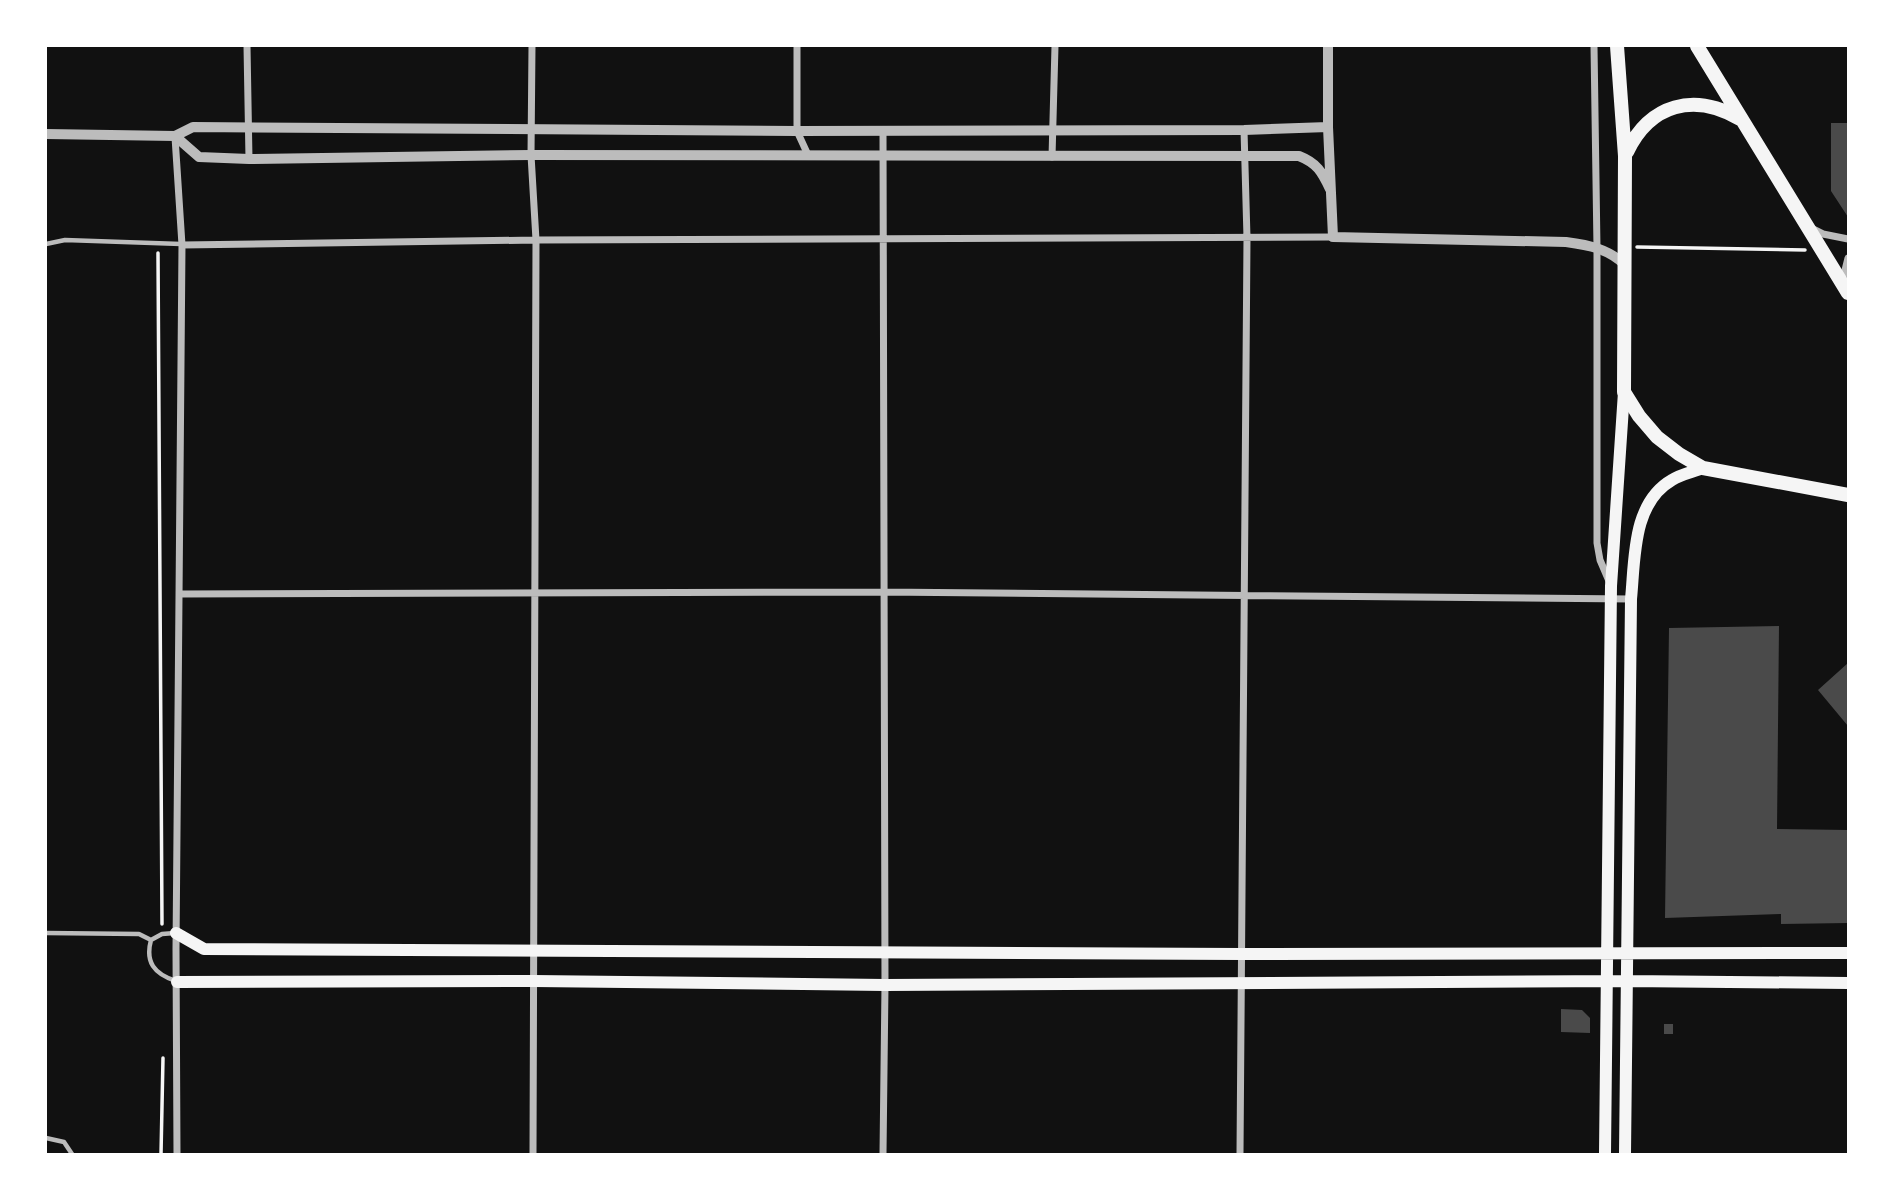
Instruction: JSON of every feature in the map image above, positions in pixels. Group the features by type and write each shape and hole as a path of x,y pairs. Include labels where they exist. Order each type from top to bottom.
{"main road":[{"path":"1605,1154 1611,593 1624,392 1626,246 1625,156 1617,46"},
{"path":"1697,46 1845,288"},
{"path":"1625,156 1634,137 1647,122 1664,111 1683,105 1704,104 1723,109 1741,120"},
{"path":"1624,392 1657,437 1703,468 1849,495"},
{"path":"1625,1154 1631,599 1637,537 1641,519 1650,502 1673,479 1703,468"},
{"path":"176,933 204,949 534,948 1242,954 1849,953"},
{"path":"177,982 534,981 885,985 1627,981 1849,984"}],"street":[{"path":"247,46 249,159"},
{"path":"532,46 531,155 537,240 533,1154"},
{"path":"797,46 797,131 808,155"},
{"path":"1052,157 1055,46"},
{"path":"1328,46 1328,127 1333,237"},
{"path":"1594,46 1597,543 1611,593"},
{"path":"46,134 175,136 193,127 797,131 1244,130 1328,127"},
{"path":"883,130 883,1154"},
{"path":"1240,1154 1242,596 1247,238 1244,130"},
{"path":"175,136 199,157 249,159 531,155 1299,156 1311,160 1320,169 1330,189"},
{"path":"175,136 182,244 176,933 177,1154"},
{"path":"1809,227 1823,234 1849,240"},
{"path":"182,244 1333,237 1566,242 1597,248 1625,265"},
{"path":"1845,288 1843,271 1849,258"},
{"path":"180,594 883,592 1242,596 1611,593 1631,599"}],"lane":[{"path":"46,244 65,240 182,244"},
{"path":"46,933 139,934 151,940"},
{"path":"176,933 162,934 151,940 148,954 154,968 164,978 177,982"},
{"path":"46,1139 64,1142 72,1154"}],"path":[{"path":"158,244 162,934"},
{"path":"1626,246 1823,251"},
{"path":"161,1154 163,1046"}],"building":[{"path":"1831,123 1848,123 1848,217 1831,191"},
{"path":"1779,626 1777,829 1848,830 1848,923 1781,924 1781,914 1665,918 1669,628"},
{"path":"1848,663 1848,726 1818,690"},
{"path":"1561,1009 1582,1010 1590,1018 1590,1033 1561,1032"},
{"path":"1664,1024 1673,1024 1673,1034 1664,1034"}]}
